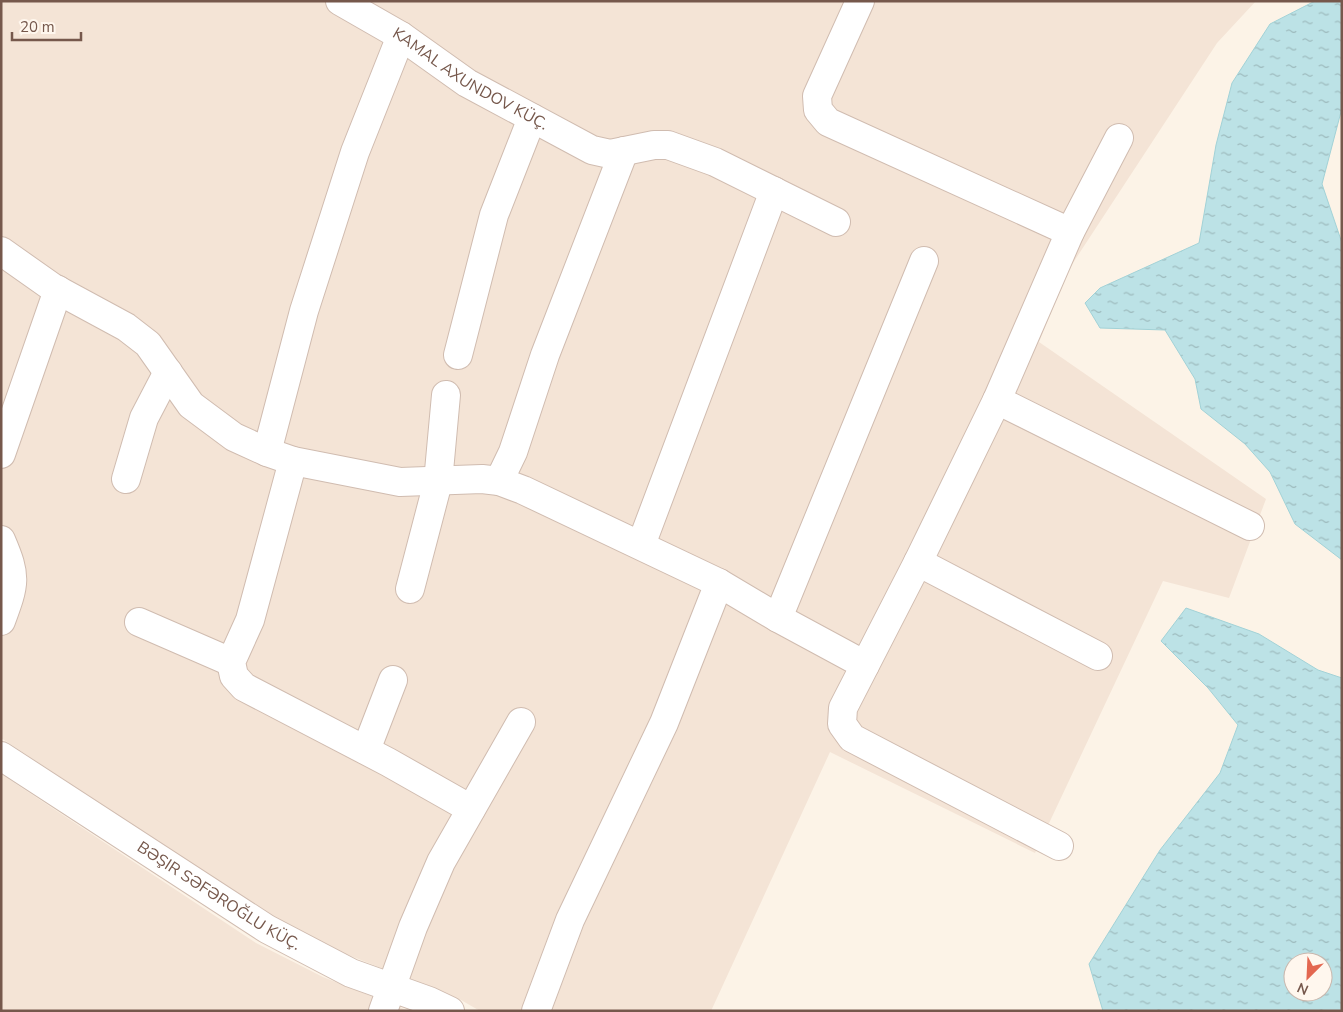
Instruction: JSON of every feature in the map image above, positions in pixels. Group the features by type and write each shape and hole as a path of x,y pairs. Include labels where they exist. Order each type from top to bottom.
{"street":[{"name":"KAMAL AXUNDOV KÜÇ.","path":"340,1 379,11 401,36 467,83 532,118 614,152"},
{"path":"860,1 817,96 818,110 828,122 1070,232"},
{"path":"267,452 304,311 352,162 401,36"},
{"path":"458,355 494,215 532,118"},
{"path":"1058,846 852,738 842,724 843,708 918,562 997,400 1070,232 1119,138"},
{"path":"499,481 513,452 614,152 654,145 668,145 715,162 836,222"},
{"path":"641,545 774,191"},
{"path":"1,251 58,290 126,327 148,344 191,405 234,437 293,461 400,482 482,479 499,481 641,545 719,583 778,618 865,665"},
{"path":"778,618 924,261"},
{"path":"1,454 58,290"},
{"path":"126,479 144,418 168,372"},
{"path":"410,590 438,482 446,395"},
{"path":"997,400 1250,526"},
{"path":"293,461 250,620 231,662 234,676 244,687 366,750 471,810"},
{"path":"1,540 11,563 13,588 1,620"},
{"path":"918,562 1098,656"},
{"path":"536,1011 570,920 664,723 719,583"},
{"path":"139,622 231,662"},
{"path":"366,750 393,680"},
{"path":"387,1000 441,862 520,722"},
{"name":"BƏŞIR SƏFƏROĞLU KÜÇ.","path":"1,756 267,929 351,973 387,1000 429,1000 450,1011"}],"shaded area":[{"path":"1,1 1256,1 1217,43 1069,269 1039,342 1266,499 1229,598 1163,581 1035,853 830,752 711,1011 480,1011 461,1000 331,948 276,919 1,738"},
{"path":"1,774 256,943 323,977 409,1011 1,1011"}],"water":[{"path":"1315,1 1342,1 1342,108 1322,184 1342,243 1342,560 1295,524 1270,472 1245,444 1201,409 1195,379 1165,330 1100,328 1085,303 1100,288 1199,243 1216,145 1232,83 1270,24"},
{"path":"1186,608 1259,634 1318,670 1342,678 1342,1011 1103,1011 1089,964 1160,850 1220,773 1238,725 1208,688 1161,641"}]}
